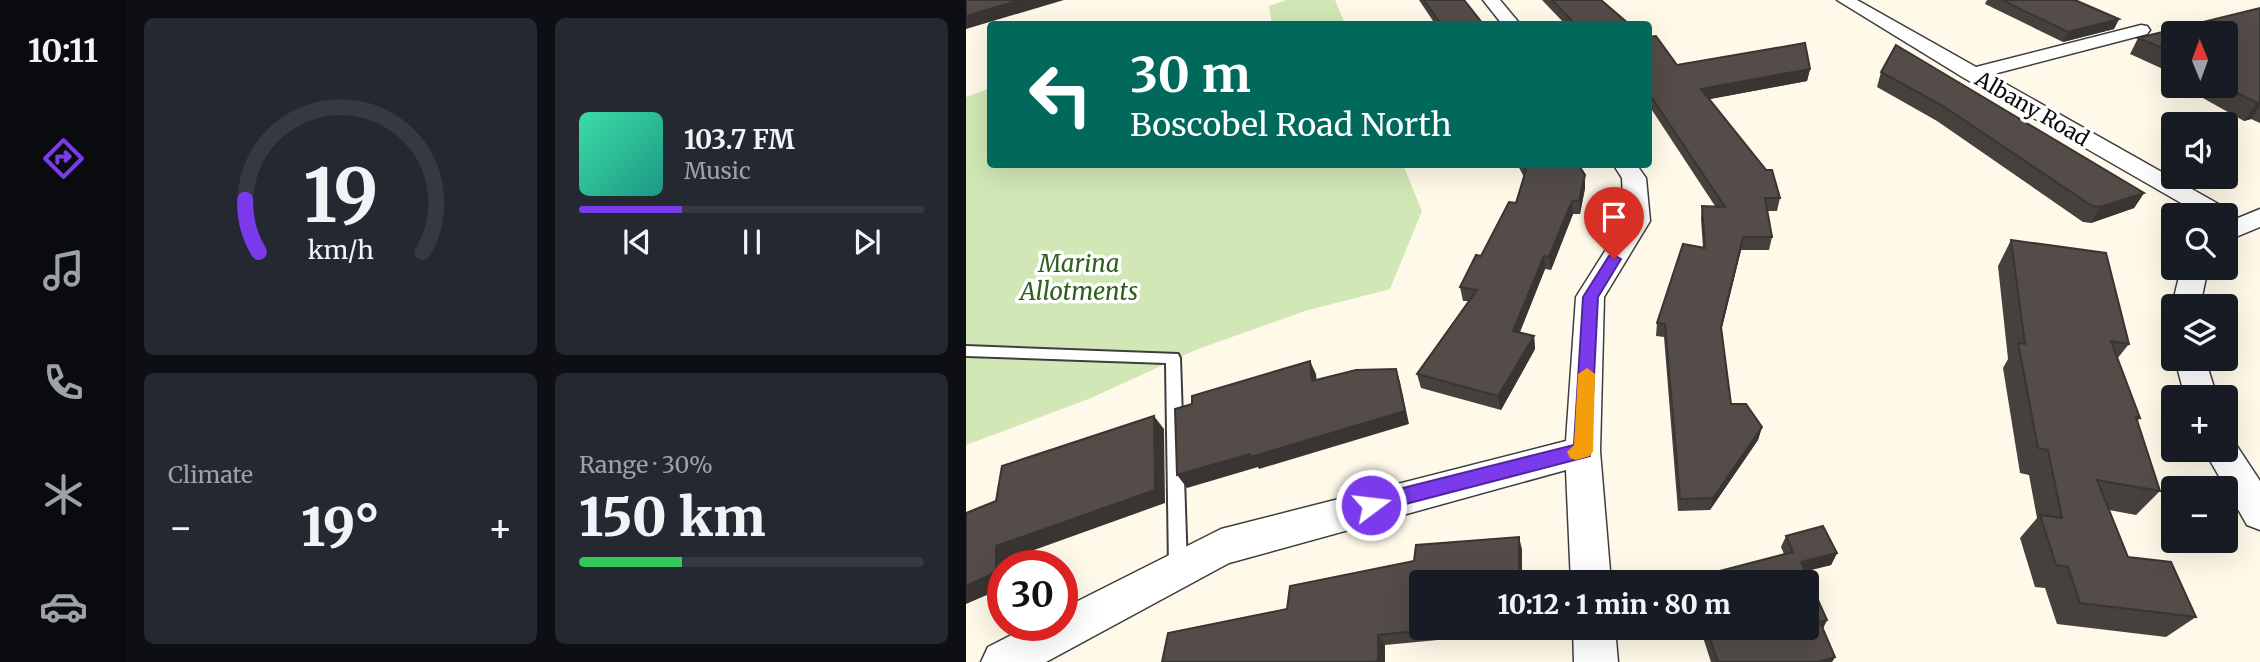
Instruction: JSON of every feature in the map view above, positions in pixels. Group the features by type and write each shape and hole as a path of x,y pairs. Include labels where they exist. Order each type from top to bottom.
{"street":[{"path":"1491,0 1508,21"},
{"name":"Albany Road","path":"1845,0 2200,203"},
{"path":"1971,74 2141,30"},
{"path":"1590,570 1583,451 1590,297 1637,221 1634,178 1626,168"},
{"path":"1003,662 1221,547 1583,451"},
{"path":"2228,462 2260,513"},
{"path":"1595,640 1596,662"}],"lane":[{"path":"966,351 1173,358 1178,569"}],"green space":[{"path":"1286,0 1335,0 1344,21 1272,21 1269,6"},
{"name":"Marina Allotments","path":"987,89 987,168 1404,168 1422,211 1390,289 1305,311 1198,349 1091,398 966,445 966,97"}],"building":[{"path":"966,0 1020,0 966,16"},
{"path":"1424,0 1464,0 1481,21 1439,21"},
{"path":"1552,0 1601,0 1626,21 1572,21"},
{"path":"2002,0 2075,0 2119,19 2068,32"},
{"path":"2260,8 2260,102 2238,94 2238,21 2207,21"},
{"path":"2161,32 2161,48 2138,38"},
{"path":"1652,36 1656,36 1677,65 1805,43 1810,69 1701,89 1766,170 1772,170 1780,198 1765,198 1772,237 1743,237 1721,327 1731,404 1746,404 1762,427 1713,498 1680,499 1665,324 1657,323 1683,244 1705,248 1702,206 1725,207 1652,98"},
{"path":"1896,45 2144,193 2100,207 2092,206 1943,106 1881,72"},
{"path":"1525,168 1581,168 1585,175 1579,201 1572,201 1549,257 1544,256 1513,331 1534,336 1498,396 1417,374 1477,290 1460,287 1476,255 1481,256 1509,202 1516,203"},
{"path":"2011,240 2106,253 2129,344 2111,341 2140,418 2136,417 2160,491 2097,480 2128,557 2171,562 2196,617 2080,603 2068,567 2056,565 2040,515 2062,518 2048,450 2038,448 2018,343 2025,344"},
{"path":"1310,361 1312,381 1356,370 1396,369 1405,411 1251,457 1250,454 1177,475 1175,409 1192,404 1192,396"},
{"path":"1154,416 1155,490 996,546 996,550 987,550 987,576 966,586 966,513 996,501 1002,466"},
{"path":"1823,526 1837,553 1801,562 1805,570 1724,570 1793,552 1786,536"},
{"path":"1519,537 1519,570 1409,570 1409,632 1378,635 1378,661 1162,662 1168,633 1287,609 1290,586 1414,561 1416,545"},
{"path":"1819,602 1827,620 1820,622 1835,657 1818,662 1718,662 1710,640 1819,640"}],"slow traffic":[{"path":"1576,452 1583,451 1587,374"}],"route":[{"path":"1371,505 1583,451 1590,297 1614,259"}]}
